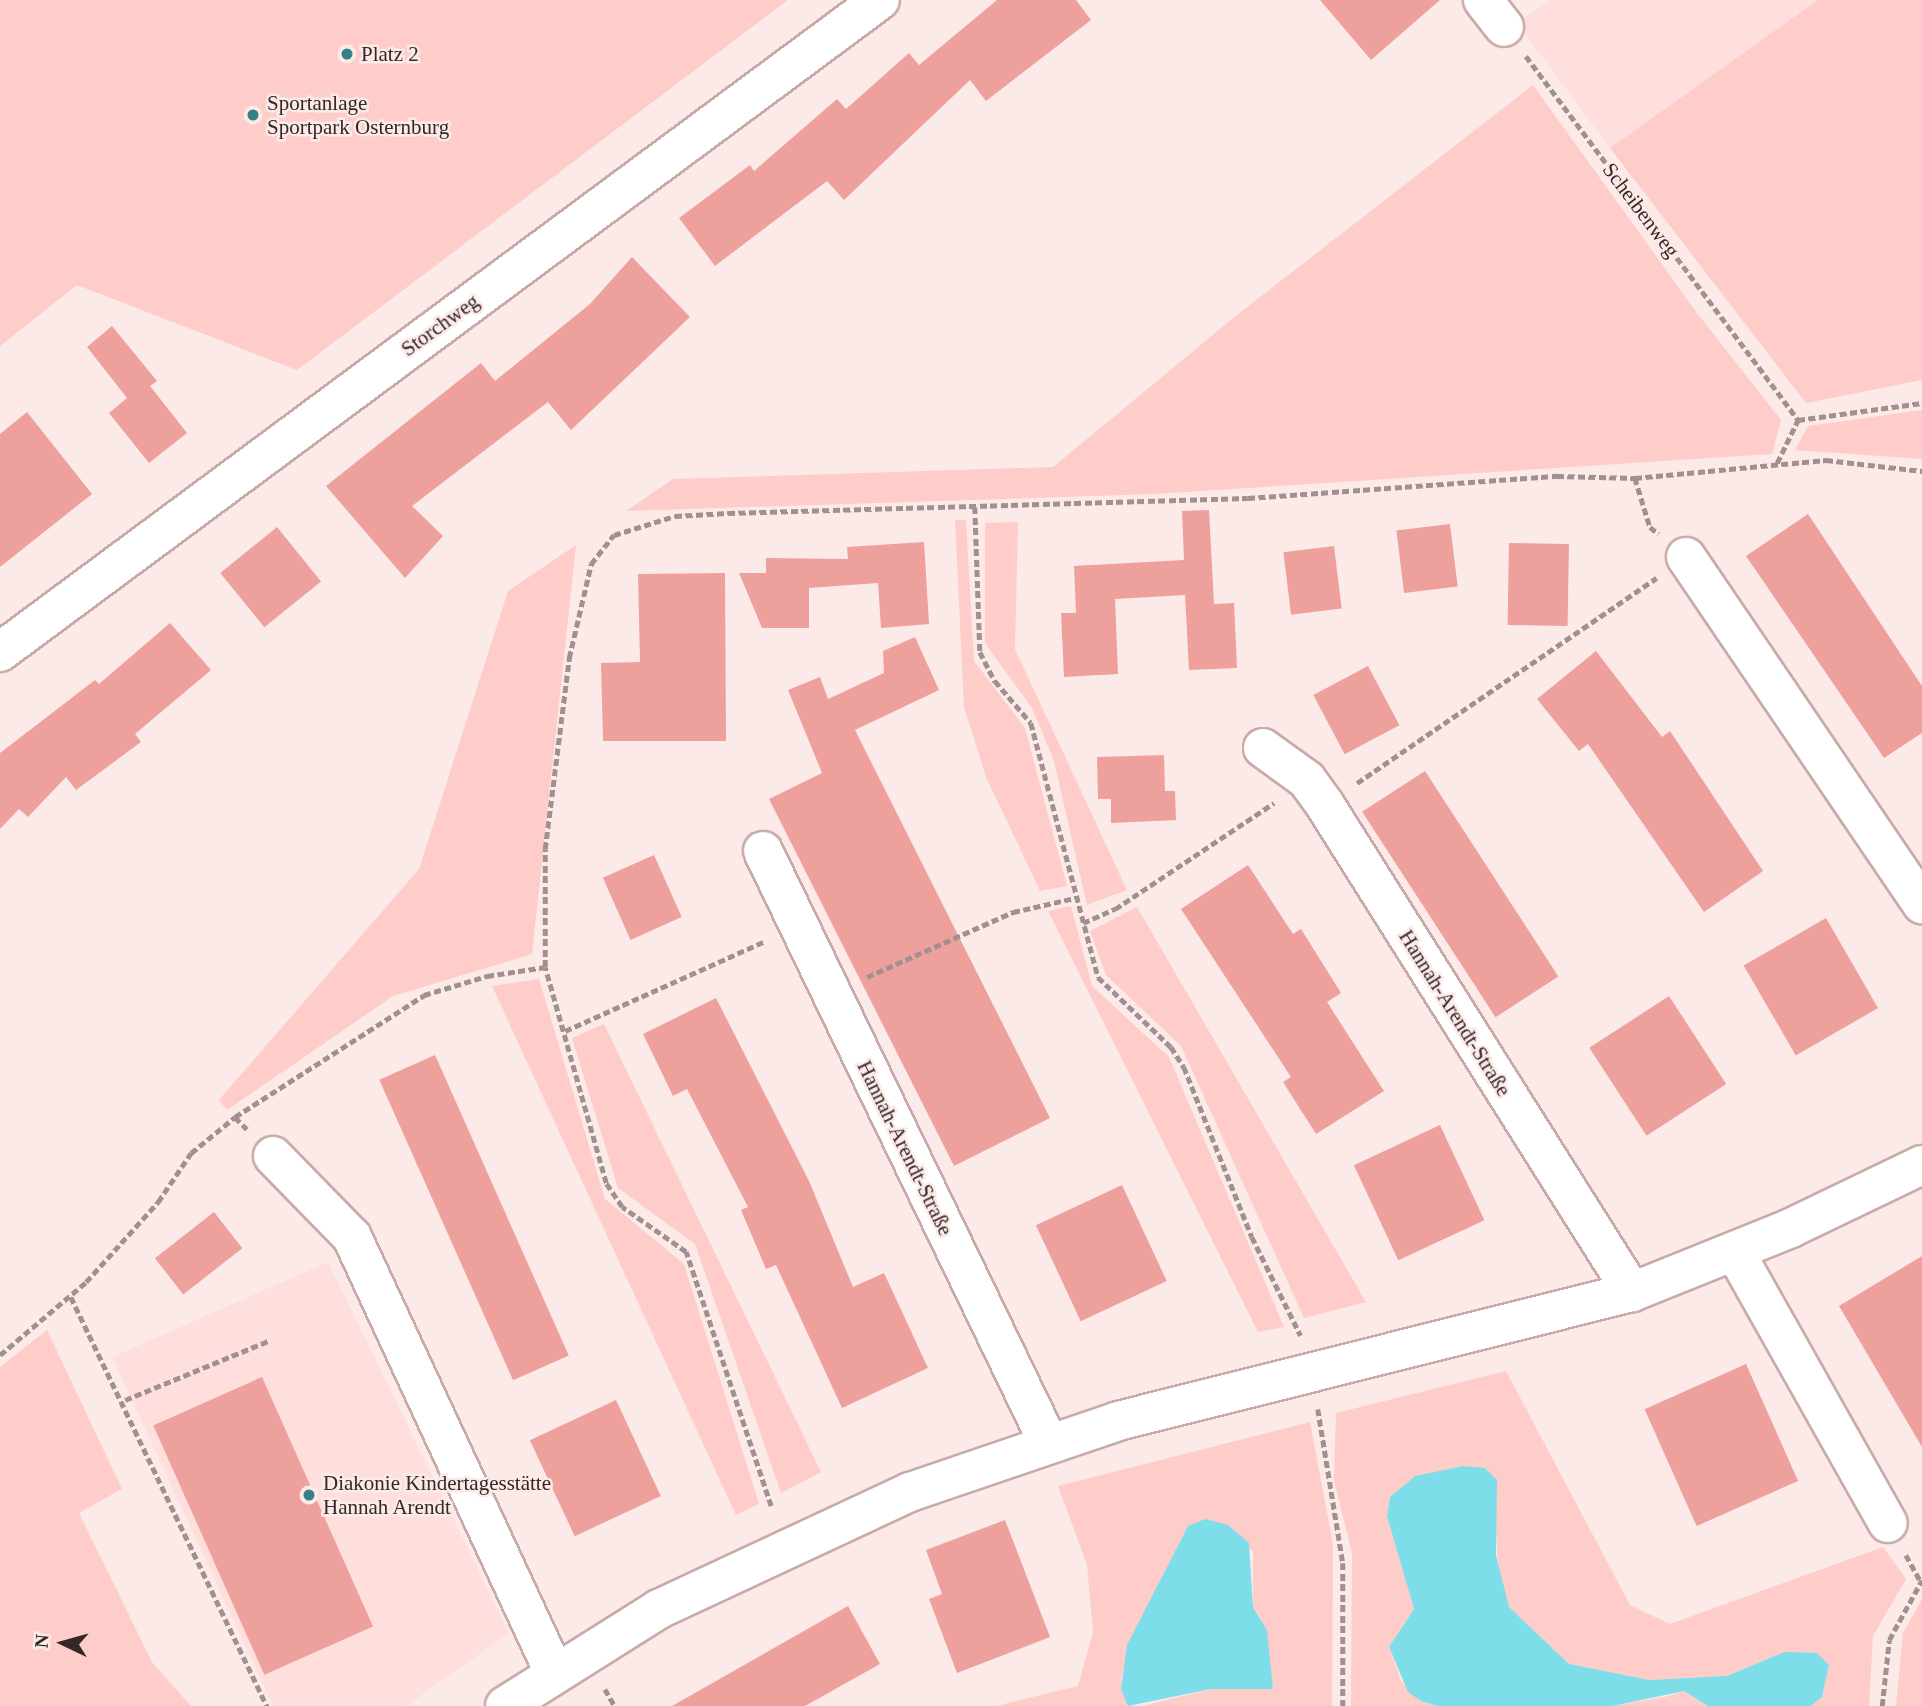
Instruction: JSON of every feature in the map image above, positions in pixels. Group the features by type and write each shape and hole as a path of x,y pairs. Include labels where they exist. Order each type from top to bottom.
{"street":[{"name":"Storchweg","path":"0,652 880,0"},
{"path":"1686,557 1922,904"},
{"name":"Hannah-Arendt-Straße","path":"1263,748 1316,793 1632,1292"},
{"name":"Hannah-Arendt-Straße","path":"762,851 1049,1444"},
{"path":"273,1156 352,1237 555,1674"},
{"path":"505,1706 659,1609 741,1568 910,1492 1118,1420 1632,1292 1735,1252 1921,1168"},
{"path":"1735,1252 1888,1523"}],"path":[{"name":"Scheibenweg","path":"1494,14 1798,420"},
{"path":"1777,463 1798,420 1922,402"},
{"path":"771,1506 695,1270 686,1252 612,1196 545,967 545,849 575,622 591,564 602,547 633,526 675,516 1248,498 1557,477 1635,478 1777,463 1888,463 1922,471"},
{"path":"1083,923 1115,909 1316,793 1686,557 1650,527 1635,478"},
{"path":"975,507 980,652 995,681 1031,723 1098,977 1171,1047 1184,1067 1251,1237 1314,1371 1343,1563 1343,1706"},
{"path":"829,994 1013,912 1075,898"},
{"path":"565,1031 797,927"},
{"path":"71,1297 125,1400 267,1706"},
{"path":"125,1400 268,1341"},
{"path":"1882,1706 1889,1640 1922,1580"}],"shaded area":[{"path":"0,0 788,0 297,370 77,285 0,346"},
{"path":"1549,0 1818,0 1610,148 1517,23"},
{"path":"1818,0 1922,0 1922,380 1806,403 1610,148"},
{"path":"1533,85 1697,313 1781,420 1772,454 1155,494 626,511 673,479 1053,467 1237,315"},
{"path":"1922,410 1922,459 1795,450 1808,426"},
{"path":"955,520 966,520 974,661 1025,728 1067,886 1040,891 986,777 964,707"},
{"path":"1018,522 1015,649 1127,890 1087,905 1054,761 1032,708 985,643 985,523"},
{"path":"576,545 532,954 393,996 227,1110 219,1100 419,869 508,591"},
{"path":"1071,906 1092,986 1169,1057 1284,1327 1258,1332 1048,911"},
{"path":"1137,907 1366,1302 1304,1318 1181,1046 1106,975 1090,931"},
{"path":"539,979 605,1199 684,1264 759,1504 736,1515 492,986"},
{"path":"604,1024 821,1472 781,1493 695,1244 618,1188 572,1038"},
{"name":"Diakonie Kindertagesstätte Hannah Arendt","path":"328,1262 509,1633 406,1706 273,1706 112,1357"},
{"path":"47,1330 122,1489 79,1513 152,1662 191,1706 0,1706 0,1367"},
{"path":"1506,1371 1630,1605 1670,1624 1883,1547 1906,1579 1873,1636 1869,1706 1811,1706 1822,1697 1829,1665 1784,1652 1727,1676 1649,1680 1569,1664 1509,1607 1499,1583 1496,1528 1463,1466 1415,1476 1390,1497 1387,1515 1414,1609 1389,1647 1401,1681 1421,1701 1438,1706 1351,1706 1352,1553 1334,1481 1336,1413"},
{"path":"1310,1422 1333,1544 1332,1706 1142,1706 1211,1689 1273,1689 1262,1620 1253,1607 1253,1552 1228,1525 1188,1526 1136,1629 1121,1679 1128,1706 996,1706 1078,1686 1093,1632 1087,1565 1058,1486"},
{"path":"1922,1599 1922,1706 1896,1706 1903,1633"},
{"path":"1684,1691 1708,1706 1613,1706 1669,1696"}],"water":[{"path":"1463,1466 1485,1468 1497,1480 1496,1555 1509,1607 1569,1664 1649,1680 1727,1676 1784,1652 1817,1653 1829,1665 1822,1697 1811,1706 1708,1706 1684,1691 1613,1706 1438,1706 1421,1701 1408,1692 1389,1647 1414,1609 1387,1516 1390,1497 1415,1476"},
{"path":"1205,1519 1228,1525 1249,1543 1253,1607 1267,1630 1273,1689 1211,1689 1128,1706 1121,1689 1127,1645 1188,1526"}],"building":[{"path":"997,0 1076,0 1091,20 986,101 970,80 844,200 827,181 715,266 679,218 750,165 754,171 837,99 846,109 909,53 919,65"},
{"path":"1320,0 1440,0 1371,60"},
{"path":"632,257 690,317 571,430 548,402 412,506 443,536 405,578 326,486 481,363 495,381 590,304"},
{"path":"112,326 157,381 150,386 187,433 149,463 109,413 127,398 87,347"},
{"path":"27,412 92,494 0,567 0,434"},
{"path":"1209,510 1214,604 1234,603 1237,668 1189,670 1185,595 1115,599 1118,674 1064,677 1061,613 1076,613 1074,566 1184,560 1182,511"},
{"path":"1808,514 1922,686 1922,733 1884,758 1746,556"},
{"path":"1450,524 1458,587 1404,593 1396,531"},
{"path":"277,527 321,581 264,627 220,573"},
{"path":"924,542 929,624 881,628 878,583 809,588 809,628 762,628 739,573 766,573 766,558 848,559 847,547"},
{"path":"1509,543 1569,544 1568,626 1508,625"},
{"path":"1334,546 1342,609 1291,615 1283,552"},
{"path":"725,573 726,741 603,741 601,663 640,662 638,574"},
{"path":"170,623 211,670 135,734 141,742 76,790 66,777 28,817 19,809 0,829 0,753 95,680 99,684"},
{"path":"915,637 939,690 855,730 1050,1118 954,1166 769,799 822,773 788,690 820,677 828,699 884,673 883,651"},
{"path":"1596,651 1662,737 1670,731 1763,871 1704,912 1588,744 1579,751 1537,699"},
{"path":"1368,666 1399,725 1345,754 1313,695"},
{"path":"1164,755 1165,791 1175,791 1176,820 1111,823 1111,799 1098,799 1097,757"},
{"path":"1425,771 1558,976 1496,1017 1362,812"},
{"path":"654,855 682,917 630,940 603,878"},
{"path":"1248,865 1293,934 1301,929 1341,993 1327,1002 1384,1091 1316,1134 1283,1082 1291,1077 1181,909"},
{"path":"1826,918 1878,1008 1796,1056 1744,966"},
{"path":"1669,996 1726,1084 1647,1136 1589,1048"},
{"path":"716,998 809,1181 853,1287 884,1273 928,1368 842,1408 776,1265 766,1269 741,1210 748,1207 687,1089 673,1096 643,1034"},
{"path":"435,1055 569,1356 513,1380 379,1080"},
{"path":"1440,1125 1484,1220 1398,1260 1354,1165"},
{"path":"1122,1185 1167,1281 1081,1321 1036,1225"},
{"path":"214,1212 242,1248 183,1294 155,1258"},
{"path":"1922,1256 1922,1447 1839,1306"},
{"path":"1746,1364 1798,1481 1697,1526 1645,1409"},
{"path":"262,1377 373,1626 264,1675 153,1425"},
{"path":"616,1400 661,1496 575,1536 530,1440"},
{"path":"1005,1520 1050,1637 957,1673 929,1599 942,1594 926,1550"},
{"path":"848,1606 880,1664 805,1706 672,1706"}],"place":[{"name":"Platz 2","path":"347,54"},
{"name":"Sportanlage Sportpark Osternburg","path":"253,115"},
{"name":"Diakonie Kindertagesstätte Hannah Arendt","path":"309,1495"}]}
